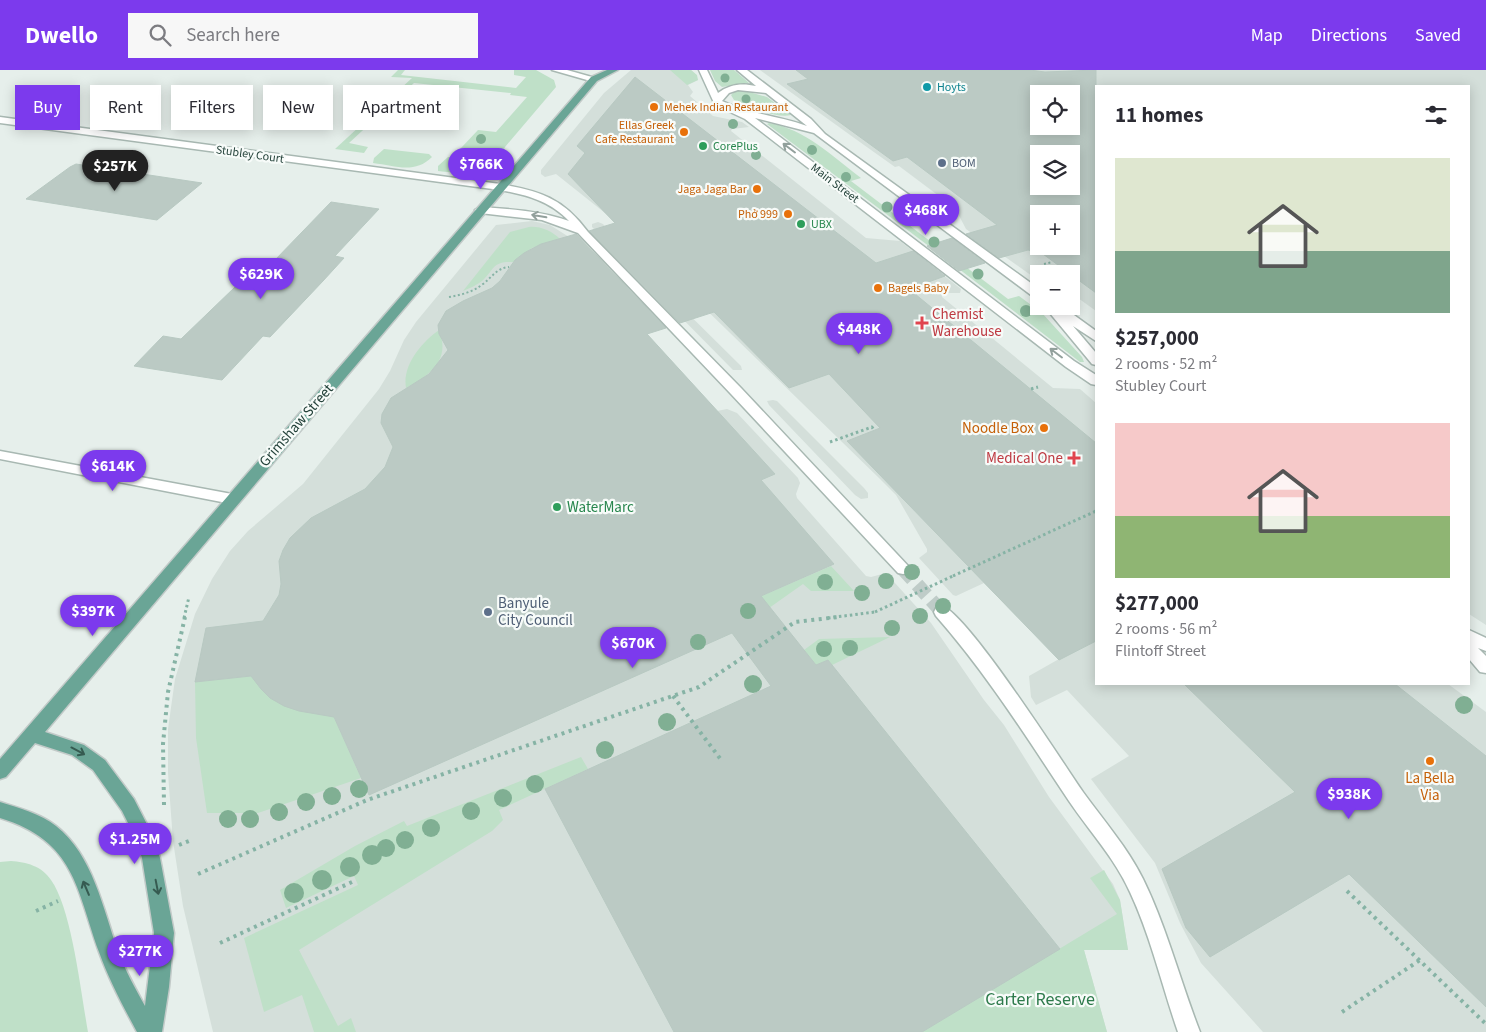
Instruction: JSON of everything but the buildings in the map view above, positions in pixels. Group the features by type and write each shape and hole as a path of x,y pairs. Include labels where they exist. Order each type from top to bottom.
{"main road":[{"name":"Grimshaw Street","path":"0,772 500,187 592,74 614,70"},
{"path":"32,735 78,750 99,765 128,805 145,838 164,933 159,987 150,1032"},
{"path":"0,810 26,819 50,832 66,849 86,888 115,968 150,1032"}],"street":[{"path":"556,70 592,74"},
{"path":"703,70 716,101 722,94 735,87 750,87 770,93"},
{"name":"Main Street","path":"741,70 808,122 822,136 1030,288"},
{"name":"Main Street","path":"716,101 724,107 741,112 1070,364 1095,380"},
{"path":"741,112 797,125 822,136"},
{"name":"Stubley Court","path":"0,120 500,187 535,194 551,200 568,213 584,234"},
{"path":"480,210 552,218 584,234 736,390 903,569"},
{"path":"1058,315 1095,360"},
{"path":"1066,315 1095,336"},
{"path":"0,455 232,499"},
{"path":"942,612 974,648 1010,697 1080,803 1122,859 1151,918 1174,993 1189,1032"},
{"path":"1470,637 1486,645"},
{"path":"1470,650 1486,667"}],"path":[{"path":"1043,265 1052,262"},
{"path":"449,297 476,289 489,281 500,268 510,267"},
{"path":"1032,389 1038,387"},
{"path":"830,442 872,426 874,430"},
{"path":"198,874 367,800 700,687 795,622 875,612 1095,511"},
{"path":"148,849 156,837 164,810 163,744 168,692 189,603 188,582 180,560"},
{"path":"673,696 722,762"},
{"path":"220,943 352,882"},
{"path":"1347,891 1486,1024"},
{"path":"1342,1012 1420,960"}],"shaded area":[{"path":"631,70 691,70 698,80 688,85 693,92 690,96 713,116 742,122 749,127 732,129 731,131 866,238 900,241 961,289 960,293 942,293 942,297 1053,388 1080,389 1095,402 1095,685 1449,685 1486,712 1486,1032 1263,1032 1201,963 1180,923 1155,863 1091,779 1129,756 1067,690 1036,705 1031,697 1029,676 1059,659 984,583 956,596 953,595 919,558 927,552 927,549 896,495 615,221 556,174 545,177 541,174 541,170 604,93"},
{"path":"760,70 1486,70 1486,625 1470,615 1470,85 1095,85 1095,310 1080,299 1080,265 1030,265 1030,275 966,229 955,208 899,166 895,167"},
{"path":"532,221 550,225 577,242 568,247 717,411 727,409 737,413 798,478 800,483 796,494 797,498 866,576 871,577 886,573 931,623 984,700 1004,725 1049,797 1113,884 1120,900 1128,950 1084,950 1107,1032 213,1032 183,906 173,841 168,773 168,729 175,679 195,614 212,579 230,551 248,531 303,484 379,389 390,371 404,340 416,322 496,225"},
{"path":"598,222 603,224 646,272 741,366 742,370 733,370 592,227 592,224"},
{"path":"767,401 777,401 864,488 868,493 868,498 861,499 855,495 769,405"}],"green space":[{"path":"398,70 405,70 401,75 516,88 526,77 514,75 514,70 536,70 554,80 556,87 505,147 504,149 509,154 507,157 483,170 466,173 448,172 438,171 438,166 448,157 471,160 479,150 461,148 478,130 496,132 527,97 510,95 511,93 459,88 459,85 414,83 412,85 404,85 412,78 391,77"},
{"path":"670,70 691,70 697,75 698,80 687,85"},
{"path":"710,70 734,70 749,83 722,87 715,81"},
{"path":"742,90 767,97 791,115 770,114 734,100 731,95"},
{"path":"767,124 794,131 818,144 861,178 851,181 943,251 938,253"},
{"path":"356,130 363,130 349,143 368,147 364,153 335,149"},
{"path":"384,149 429,154 432,157 419,166 405,168 373,163 374,158"},
{"path":"529,227 546,230 560,239 532,248 513,262 497,264 482,281 463,291 510,232"},
{"path":"966,267 1008,299 1019,296 1030,304 1030,315 1044,315 1082,357 1084,362 1080,362 959,269"},
{"path":"439,330 442,340 441,357 426,376 406,388 407,371 410,363 426,341"},
{"path":"831,566 854,591 811,591 803,584 762,613 699,623"},
{"path":"890,637 832,665 828,660 816,665 804,650 819,639"},
{"path":"252,676 270,698 333,715 361,778 258,813 207,813 196,738 195,682"},
{"path":"581,757 588,769 499,810 503,820 492,831 299,950 338,1026 351,1018 356,1032 314,1032 302,995 264,1012 244,938 358,885 354,876 286,908 280,890 355,846 404,821 407,826"},
{"path":"0,862 22,862 43,871 51,880 58,893 70,931 88,1032 0,1032"},
{"name":"Carter Reserve","path":"1104,870 1120,900 1128,950 1084,950 1107,1032 922,1032 1117,914 1090,878"}],"tunnel":[{"path":"903,569 942,612"}],"place":[{"name":"Hoyts","path":"927,87"},
{"name":"Mehek Indian Restaurant","path":"654,107"},
{"name":"Ellas Greek Cafe Restaurant","path":"684,132"},
{"name":"CorePlus","path":"703,146"},
{"name":"BOM","path":"942,163"},
{"name":"Jaga Jaga Bar","path":"757,189"},
{"name":"Phở 999","path":"788,214"},
{"name":"UBX","path":"801,224"},
{"name":"Bagels Baby","path":"878,288"},
{"name":"Chemist Warehouse","path":"922,323"},
{"name":"Noodle Box","path":"1044,428"},
{"name":"Medical One","path":"1074,458"},
{"name":"WaterMarc","path":"557,507"},
{"name":"Banyule City Council","path":"488,612"},
{"name":"La Bella Via","path":"1430,761"}]}
